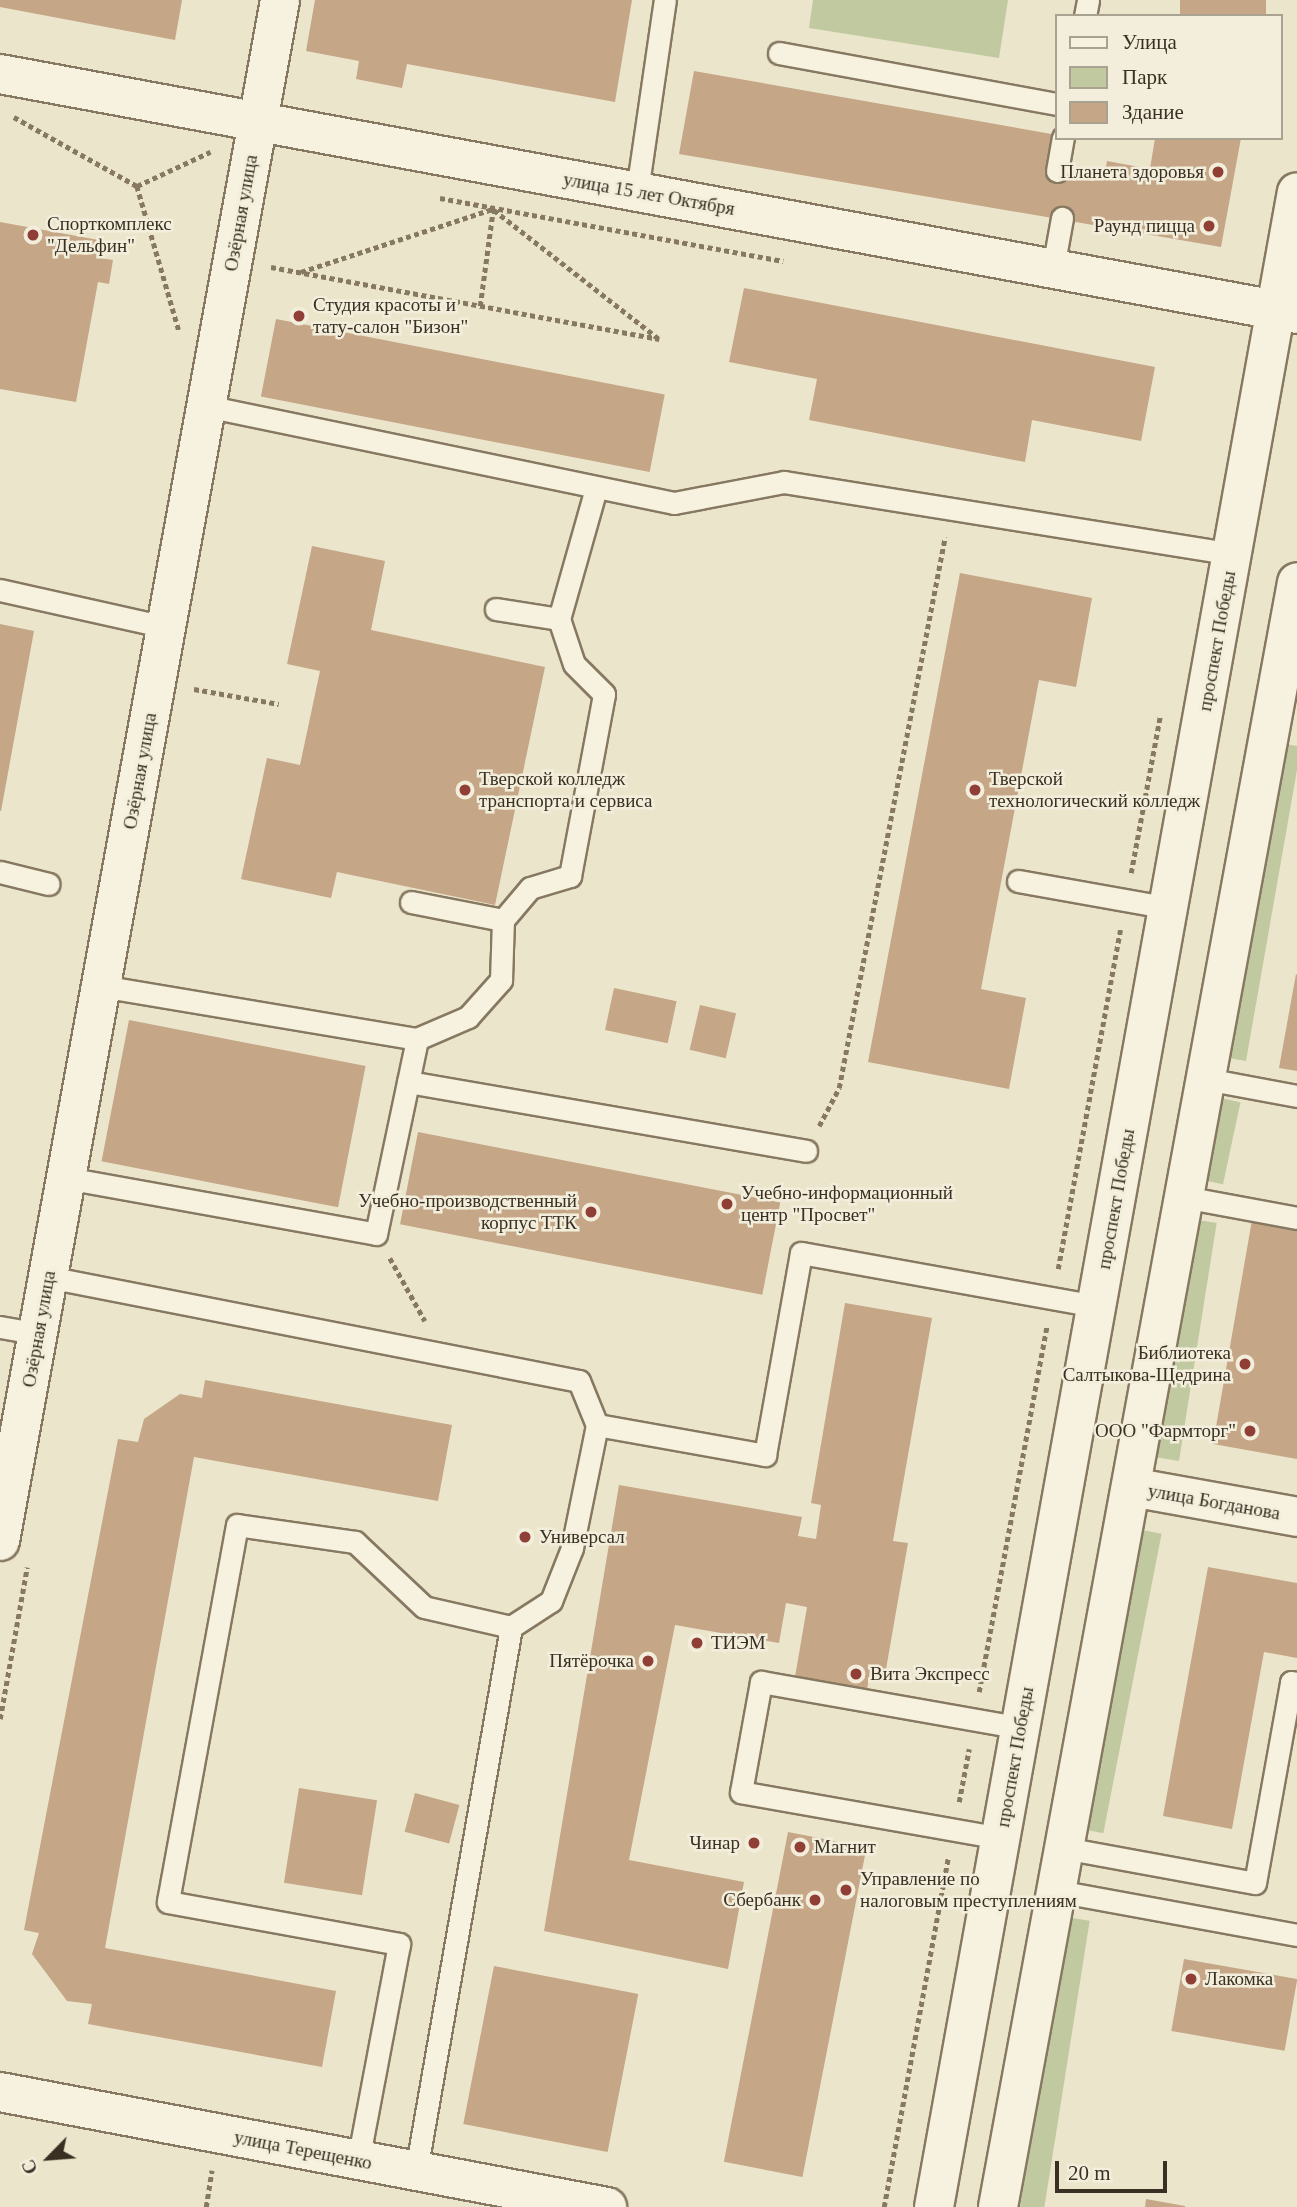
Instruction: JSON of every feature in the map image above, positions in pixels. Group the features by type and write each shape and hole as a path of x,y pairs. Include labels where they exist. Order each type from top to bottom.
{"main road":[{"name":"Озёрная улица","path":"0,1541 280,0"},
{"name":"улица 15 лет Октября","path":"0,74 1287,312"},
{"name":"проспект Победы","path":"934,2207 1233,554 1287,312 1297,191"},
{"path":"998,2207 1206,1079 1284,723 1297,582"},
{"name":"улица Богданова","path":"1131,1487 1297,1517"},
{"name":"улица Терещенко","path":"0,2092 607,2207"}],"lane":[{"path":"637,191 665,0"},
{"path":"779,53 1056,104"},
{"path":"1057,170 1063,140"},
{"path":"1053,268 1062,218"},
{"path":"206,407 674,503 784,481 1233,554"},
{"path":"101,986 417,1039 468,1017 501,980 503,919 530,888 570,876 604,694 574,664 559,620 596,488"},
{"path":"0,590 166,627"},
{"path":"496,609 559,620"},
{"path":"0,872 49,884"},
{"path":"1018,881 1169,908"},
{"path":"411,902 503,919"},
{"path":"66,1178 376,1234 417,1039"},
{"path":"1206,1079 1297,1096"},
{"path":"408,1082 806,1151"},
{"path":"1184,1197 1297,1218"},
{"path":"597,1425 765,1455 801,1253 1097,1306"},
{"path":"48,1278 579,1381 597,1425 572,1548 551,1601 511,1627 424,1607 355,1542 237,1525 168,1902 399,1944 358,2160"},
{"path":"0,1327 38,1334"},
{"path":"416,2171 511,1627"},
{"path":"1001,1838 741,1792 761,1682 1021,1728"},
{"path":"1064,1848 1255,1883 1291,1682 1297,1684"},
{"path":"1057,1891 1297,1935"}],"path":[{"path":"1,110 137,186 181,336"},
{"path":"215,162 217,149"},
{"path":"301,272 494,209"},
{"path":"481,306 494,209"},
{"path":"270,253 267,266 659,339 494,209"},
{"path":"806,1151 839,1088 950,509"},
{"path":"183,687 279,704"},
{"path":"884,2207 1161,711"},
{"path":"376,1234 444,1355"}],"green space":[{"path":"813,0 1008,0 999,58 809,28"},
{"path":"1278,743 1297,746 1297,770 1246,1061 1223,1057"},
{"path":"1216,1097 1240,1102 1223,1184 1199,1179"},
{"path":"1192,1219 1217,1223 1179,1461 1154,1457"},
{"path":"1137,1529 1162,1534 1103,1833 1079,1828"},
{"path":"1066,1917 1090,1921 1044,2207 1020,2207"}],"building":[{"path":"0,0 182,0 175,40 0,7"},
{"path":"315,0 632,0 615,102 407,64 402,88 356,79 359,61 306,51"},
{"path":"1180,0 1266,0 1266,14 1180,14"},
{"path":"694,71 1056,135 1053,170 1104,179 1107,161 1150,169 1155,140 1241,140 1221,247 679,154"},
{"path":"0,222 104,241 101,258 113,260 109,284 98,282 76,402 0,389"},
{"path":"744,288 1155,367 1141,441 1032,420 1025,462 809,420 817,379 729,362"},
{"path":"276,319 665,395 650,472 261,397"},
{"path":"312,546 385,561 371,630 545,667 495,905 337,872 331,898 241,879 267,758 300,765 320,671 287,664"},
{"path":"960,573 1092,598 1076,687 1039,680 981,989 1026,998 1009,1089 868,1062"},
{"path":"0,624 34,631 1,811 0,811"},
{"path":"1297,975 1297,1071 1279,1068"},
{"path":"614,988 677,1001 668,1043 605,1030"},
{"path":"700,1005 736,1013 726,1058 690,1050"},
{"path":"129,1020 366,1066 338,1207 102,1161"},
{"name":"Учебно-производственный корпус ТТК","path":"418,1132 780,1202 762,1295 400,1224"},
{"path":"1252,1220 1297,1228 1297,1459 1213,1444"},
{"path":"845,1303 932,1318 893,1541 908,1543 885,1675 870,1672 867,1690 795,1677 807,1607 786,1603 779,1643 675,1625 629,1860 744,1882 728,1969 544,1931 619,1485 802,1517 798,1536 816,1539 821,1505 811,1503"},
{"path":"205,1380 452,1425 438,1501 194,1457 105,1948 336,1991 322,2067 88,2024 92,2004 67,2001 32,1954 39,1933 24,1930 118,1439 138,1442 144,1419 180,1394 202,1398"},
{"path":"1208,1567 1297,1583 1297,1658 1264,1652 1232,1829 1163,1816"},
{"path":"299,1788 377,1800 362,1895 284,1883"},
{"path":"415,1793 459,1805 449,1844 405,1832"},
{"path":"788,1832 867,1847 802,2177 724,2162"},
{"path":"1184,1959 1297,1979 1285,2051 1171,2031"},
{"path":"494,1966 638,1994 608,2152 463,2124"},
{"path":"1146,2199 1185,2206 1185,2207 1145,2207"}],"place":[{"name":"Планета здоровья","path":"1218,172"},
{"name":"Раунд пицца","path":"1209,226"},
{"name":"Спорткомплекс \"Дельфин\"","path":"33,235"},
{"name":"Студия красоты и тату-салон \"Бизон\"","path":"299,316"},
{"name":"Тверской колледж транспорта и сервиса","path":"465,790"},
{"name":"Тверской технологический колледж","path":"975,790"},
{"name":"Учебно-информационный центр \"Просвет\"","path":"727,1204"},
{"name":"Учебно-производственный корпус ТТК","path":"591,1212"},
{"name":"Библиотека Салтыкова-Щедрина","path":"1245,1364"},
{"name":"ООО \"Фармторг\"","path":"1250,1431"},
{"name":"Универсал","path":"525,1537"},
{"name":"ТИЭМ","path":"697,1643"},
{"name":"Пятёрочка","path":"648,1661"},
{"name":"Вита Экспресс","path":"856,1674"},
{"name":"Чинар","path":"754,1843"},
{"name":"Магнит","path":"800,1847"},
{"name":"Управление по налоговым преступлениям","path":"846,1890"},
{"name":"Сбербанк","path":"815,1900"},
{"name":"Лакомка","path":"1191,1979"}]}
